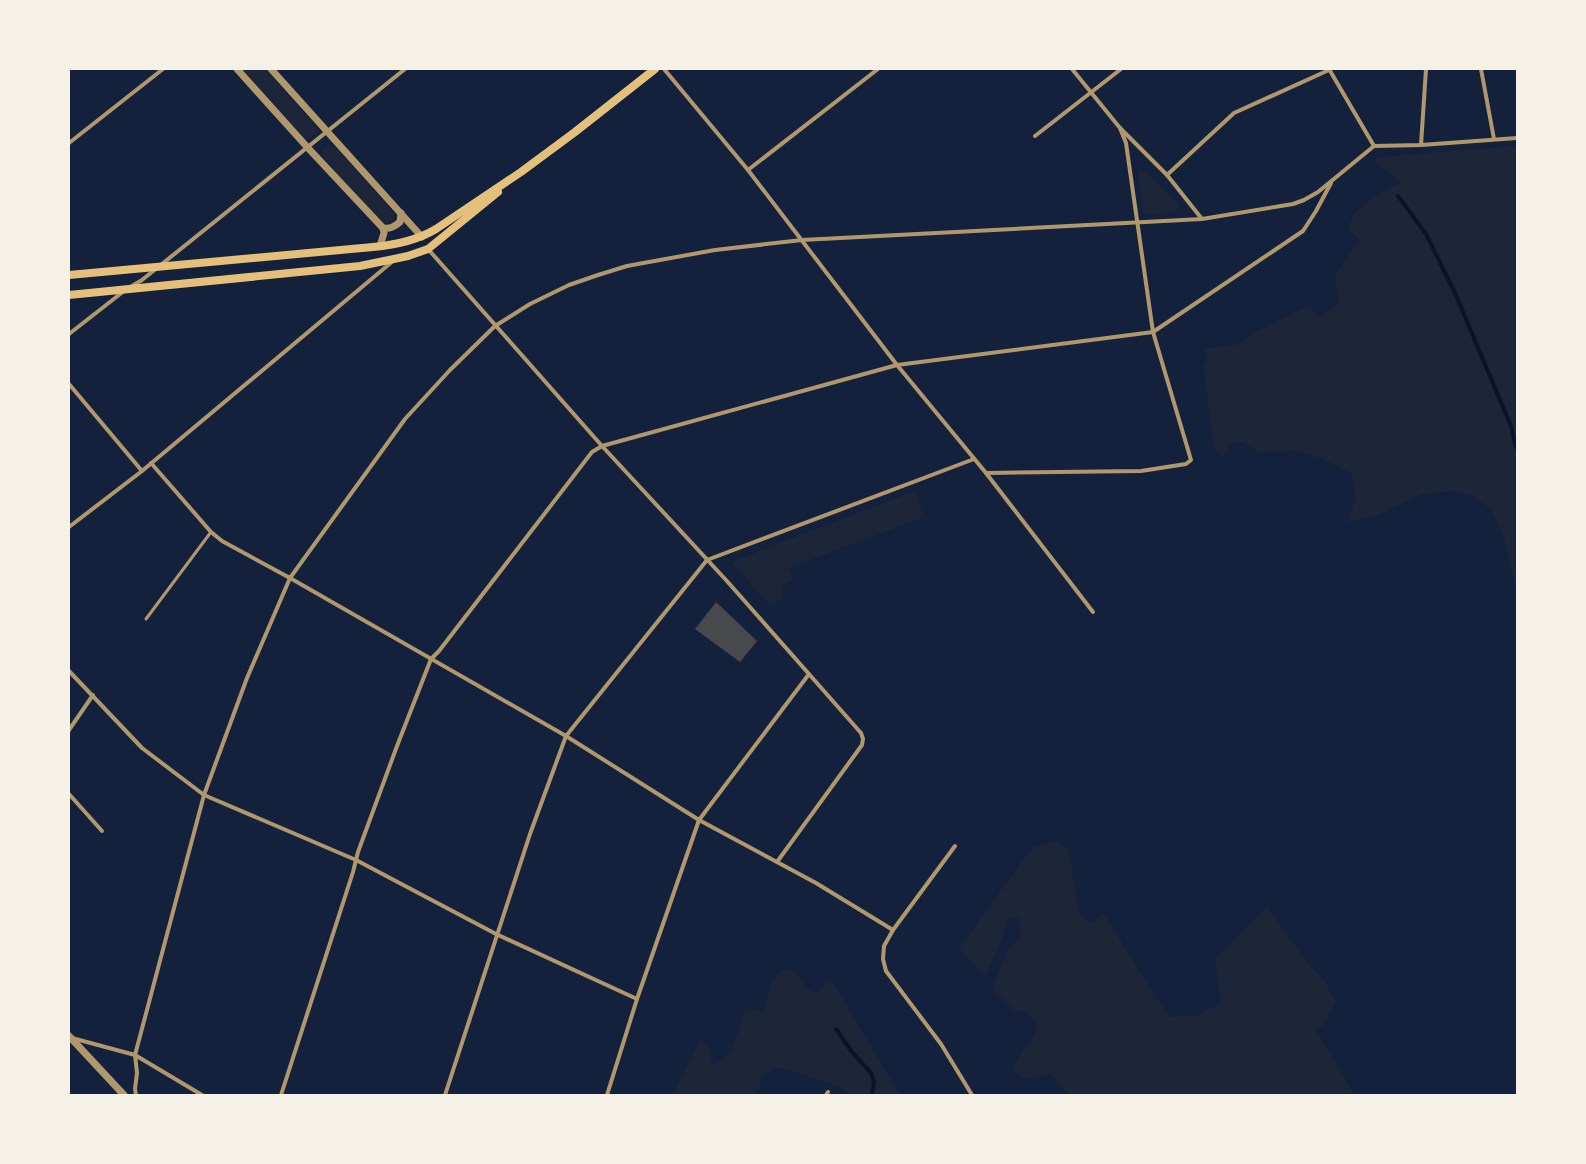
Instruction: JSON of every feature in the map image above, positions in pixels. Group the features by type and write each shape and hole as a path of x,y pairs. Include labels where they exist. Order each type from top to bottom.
{"main road":[{"path":"69,275 399,244 422,237 436,230 521,172 655,69"},
{"path":"69,295 360,266 395,259 428,249 474,213 521,172"}],"street":[{"path":"69,143 163,69"},
{"path":"237,69 382,228 384,233 380,246"},
{"path":"271,69 328,130 422,237"},
{"path":"69,334 124,290 142,280 405,69"},
{"path":"664,69 748,170 897,365 986,473 1092,612"},
{"path":"748,170 878,69"},
{"path":"1072,69 1120,128 1167,175 1202,219"},
{"path":"1035,136 1121,69"},
{"path":"1421,145 1426,69"},
{"path":"1481,69 1494,139"},
{"path":"1167,175 1234,113 1329,70 1374,146"},
{"path":"986,473 1141,471 1186,464 1191,460 1153,332 1126,143 1120,128"},
{"path":"136,1095 135,1089 137,1073 135,1054 204,795 247,678 290,578 405,419 450,370 495,326 530,304 568,285 627,266 715,250 802,240 1202,219 1293,204 1311,196 1332,182 1374,146 1421,145 1517,138"},
{"path":"282,1095 356,860 397,746 431,659 592,452 602,446 897,365 1153,332 1303,231 1332,182"},
{"path":"382,228 390,228 397,225 400,222 401,214"},
{"path":"428,249 602,446 707,560 862,733 862,745 777,862"},
{"path":"69,527 142,472 395,259"},
{"path":"69,384 142,472"},
{"path":"445,1095 496,934 530,834 566,736 707,560 974,459"},
{"path":"151,463 211,532 222,541 290,578 566,736 699,820 816,883 893,930"},
{"path":"69,670 152,756 204,795 356,860 496,934 636,999"},
{"path":"607,1095 636,999 699,820 809,674"},
{"path":"69,730 93,696"},
{"path":"69,794 102,831"},
{"path":"955,846 893,930 884,946 882,959 886,971 942,1044 972,1095"},
{"path":"69,1037 135,1054 202,1095"},
{"path":"69,1037 124,1095"}],"lane":[{"path":"146,619 211,532"}],"shaded area":[{"path":"241,69 265,69 317,128 312,137 303,140"},
{"path":"329,145 335,146 395,215 394,219 388,223 383,223 321,155 324,148"},
{"path":"1517,146 1517,593 1503,534 1491,509 1474,497 1455,491 1423,494 1376,516 1347,522 1356,498 1351,473 1320,458 1295,450 1259,453 1243,442 1232,442 1222,458 1214,448 1203,363 1208,360 1205,349 1236,345 1260,330 1308,306 1319,317 1339,303 1335,277 1359,240 1348,229 1353,215 1375,196 1401,182 1373,160 1389,156"},
{"path":"1140,171 1145,171 1178,203 1179,206 1175,212 1149,215 1143,212 1138,176"},
{"path":"915,491 924,517 788,568 793,579 782,585 783,597 771,606 731,562"},
{"path":"1055,841 1068,848 1079,912 1084,918 1094,923 1103,913 1169,1017 1198,1015 1221,1003 1215,959 1267,906 1303,957 1325,982 1336,1002 1323,1025 1316,1030 1355,1095 1069,1095 1050,1074 1034,1078 1025,1078 1017,1074 1013,1069 1025,1047 1030,1043 1037,1030 1036,1021 1027,1012 1022,1010 1015,1011 992,988 1008,949 1021,937 1018,916 1008,919 1001,941 985,977 959,948 1032,848"},
{"path":"781,970 794,973 808,989 818,994 826,982 831,981 835,985 900,1095 850,1095 838,1086 779,1067 763,1076 756,1095 673,1095 701,1039 710,1051 712,1066 730,1054 745,1009 763,1011 773,980"}],"building":[{"path":"716,602 757,641 740,662 695,629"}],"waterway":[{"path":"1398,196 1426,234 1455,293 1511,426 1517,448"},
{"path":"836,1029 852,1052 871,1073 874,1082 872,1095"}]}
